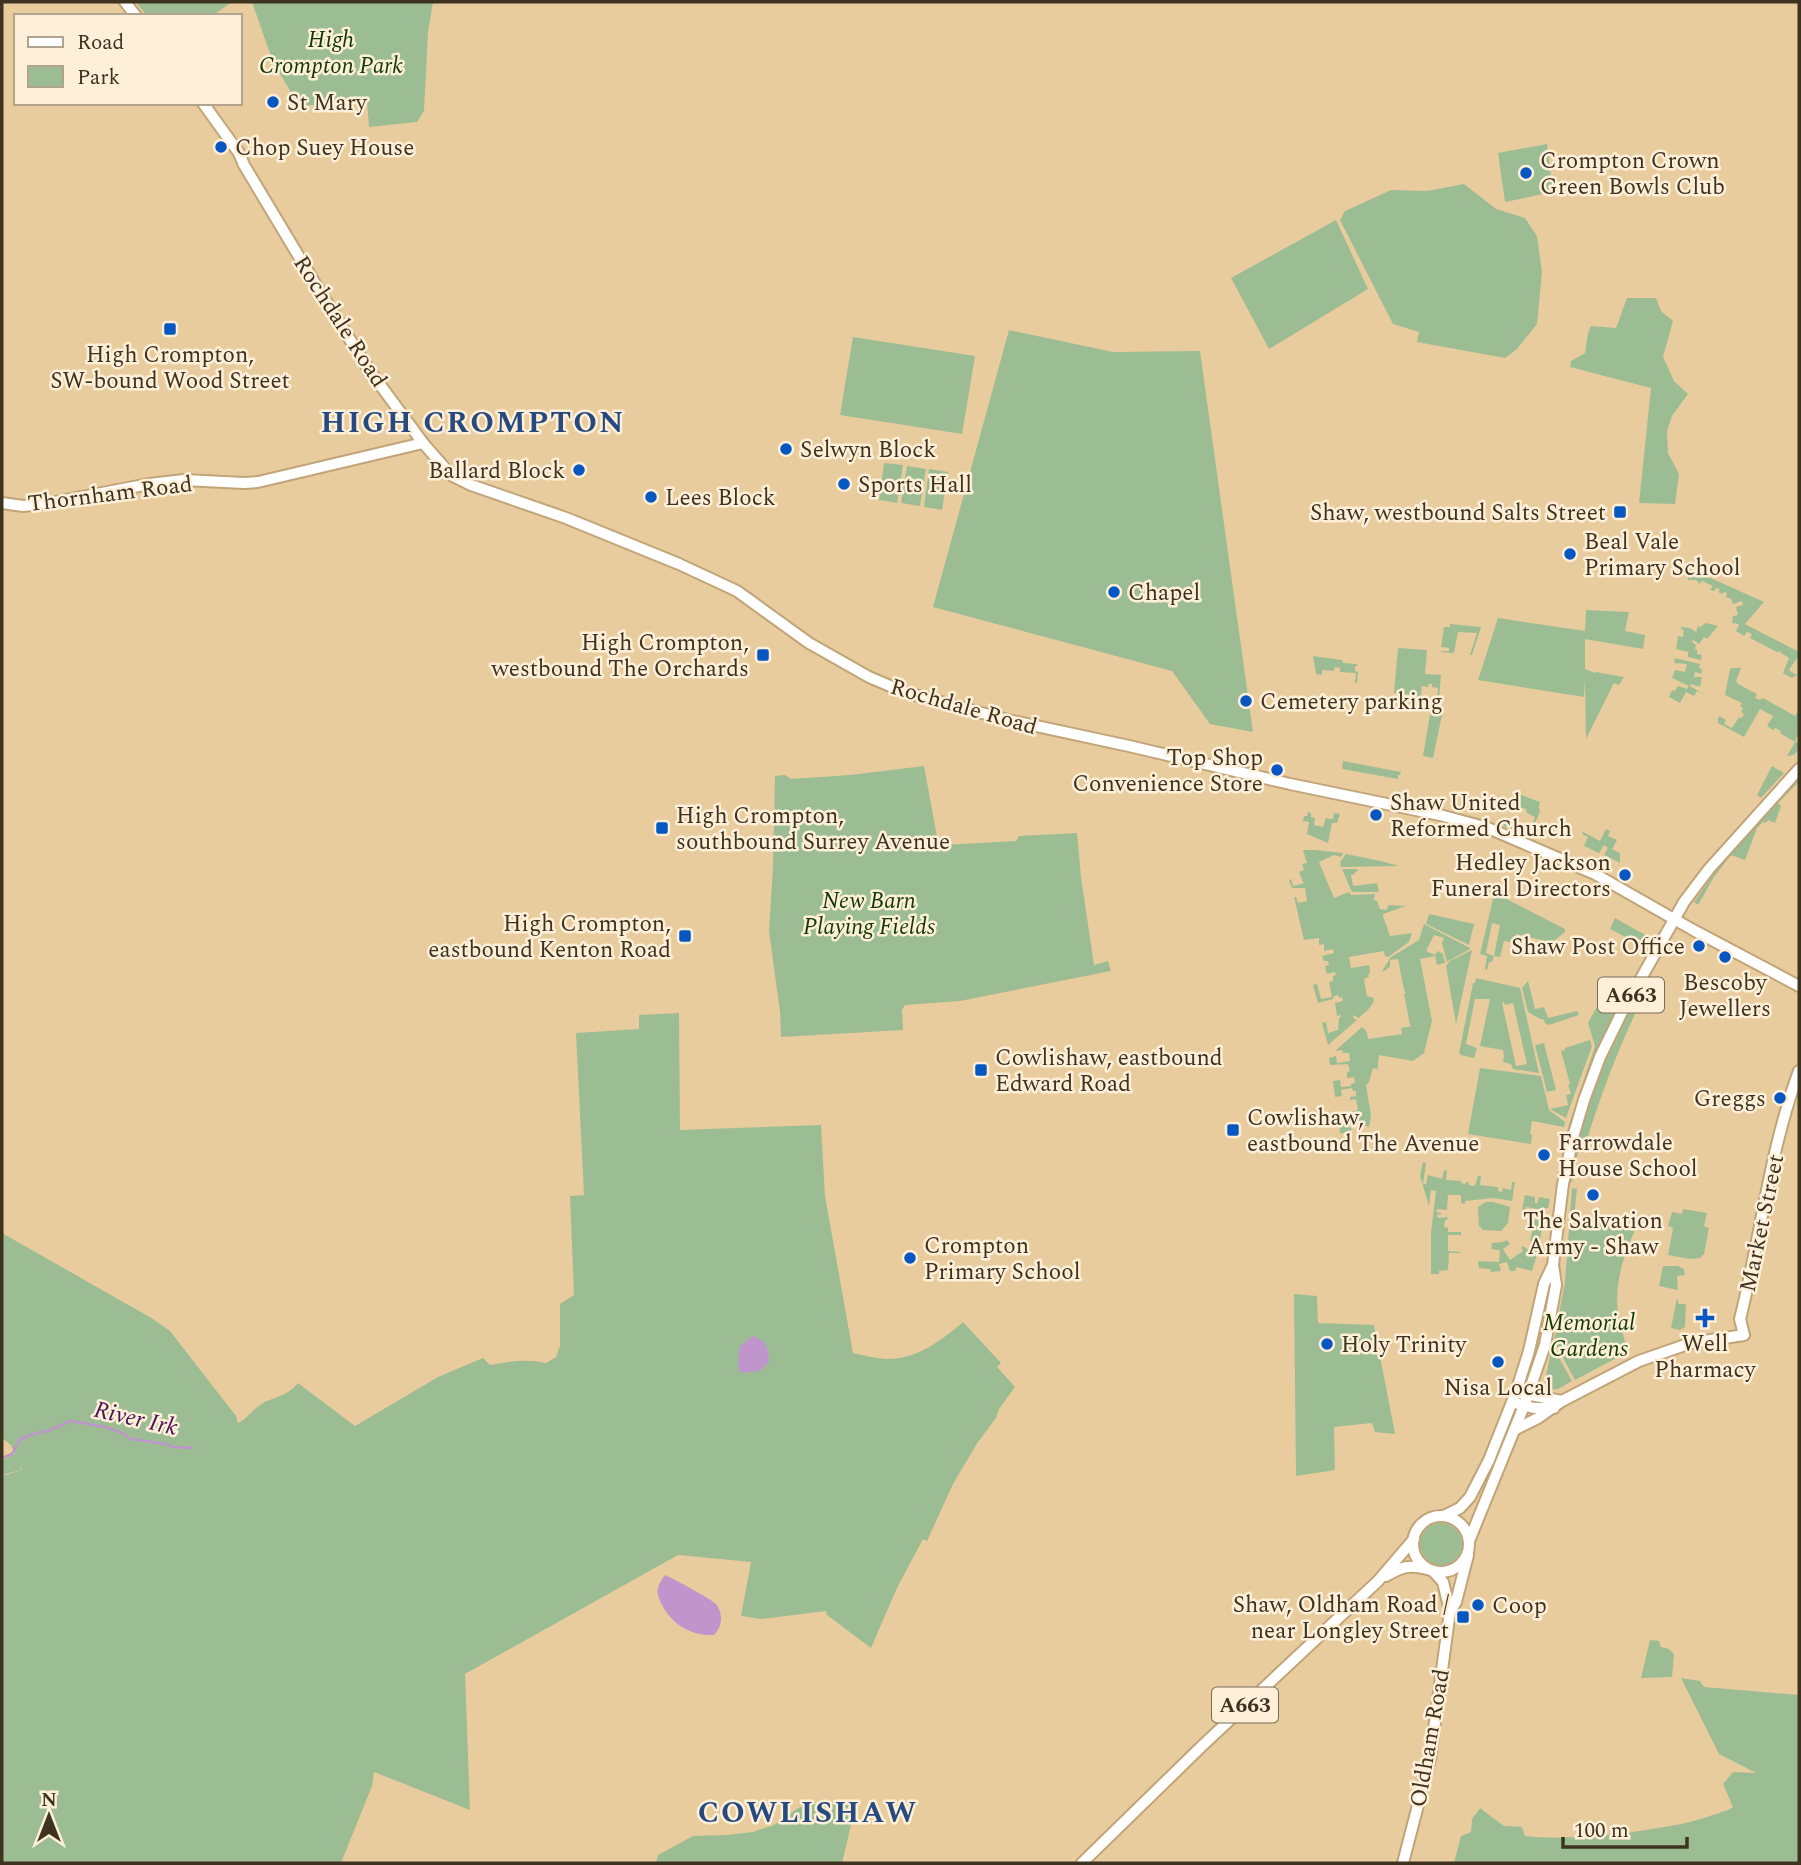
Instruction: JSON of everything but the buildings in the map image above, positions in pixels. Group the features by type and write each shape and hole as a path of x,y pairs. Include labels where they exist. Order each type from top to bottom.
{"main road":[{"name":"Rochdale Road","path":"204,105 239,153 305,267 368,367 424,443 452,475 471,485 566,518 737,591 809,643 869,677 904,692 1019,723 1475,824 1503,833 1595,874 1799,986"},
{"name":"Thornham Road","path":"2,503 23,506 50,503 184,480 258,482 424,443"},
{"name":"A663","path":"1082,1863 1378,1581 1426,1521 1460,1508 1470,1497 1545,1345 1556,1285 1553,1265 1563,1184 1584,1100 1610,1035 1684,902 1709,869 1799,769"},
{"name":"Market Street","path":"1558,1405 1622,1369 1662,1352 1699,1341 1744,1335 1740,1319 1761,1213 1776,1147 1799,1071"},
{"name":"A663","path":"1378,1581 1403,1566 1449,1572 1462,1563 1468,1555 1469,1541 1514,1430 1520,1399"},
{"path":"1520,1399 1558,1405"},
{"path":"1514,1430 1558,1405"},
{"path":"1444,1516 1460,1524 1468,1534 1469,1541"},
{"path":"1414,1539 1416,1558 1431,1570"},
{"name":"Oldham Road","path":"1450,1611 1456,1602 1468,1555"},
{"name":"Oldham Road","path":"1403,1863 1430,1759 1450,1611 1443,1582 1431,1570"}],"green space":[{"name":"High Crompton Park","path":"136,2 232,2 215,14 145,14"},
{"name":"High Crompton Park","path":"252,2 433,2 428,32 424,111 417,122 369,127 367,101 299,106 273,62"},
{"name":"Crompton Crown Green Bowls Club","path":"1547,144 1553,192 1505,202 1498,153"},
{"path":"1464,184 1496,209 1525,218 1537,236 1542,272 1537,324 1517,349 1505,358 1417,342 1419,332 1393,324 1340,220 1345,211 1391,190 1427,191"},
{"path":"1336,220 1368,289 1269,349 1231,278"},
{"path":"1627,298 1656,298 1661,311 1673,321 1663,357 1674,381 1688,394 1672,416 1667,431 1668,453 1679,474 1675,504 1639,503 1651,388 1570,367 1571,361 1585,353 1591,326 1616,328"},
{"path":"1009,330 1113,352 1200,351 1253,732 1210,724 1172,671 933,607"},
{"path":"853,337 975,356 962,434 840,415"},
{"path":"884,463 903,465 897,503 879,500"},
{"path":"907,466 926,469 920,506 901,503"},
{"path":"929,469 948,472 942,510 924,507"},
{"path":"1688,573 1704,575 1764,602 1745,624 1799,652 1799,659 1797,658 1789,670 1796,675 1798,673 1796,676 1792,678 1783,673 1789,658 1781,651 1777,652 1750,638 1752,634 1747,632 1744,636 1736,631 1739,624 1732,623 1733,616 1738,615 1736,607 1743,605 1742,601 1733,604 1731,599 1726,597 1727,593 1718,592 1720,589 1710,590 1713,586 1702,581 1700,584 1696,580 1688,580"},
{"path":"1586,610 1629,612 1625,631 1645,635 1643,649 1585,639 1585,669 1624,677 1619,685 1614,683 1586,739 1585,679 1584,697 1478,680 1498,618 1585,631"},
{"path":"1706,623 1718,626 1699,644 1693,640 1692,642 1696,645 1697,654 1702,655 1701,660 1688,657 1688,652 1676,649 1678,636 1683,637 1684,630 1681,627 1696,632 1698,626"},
{"path":"1450,624 1481,627 1472,655 1477,633 1458,632 1454,653 1441,652 1449,651 1449,648 1441,647 1444,627 1450,627"},
{"path":"1398,648 1427,650 1425,674 1441,675 1439,698 1438,688 1432,687 1432,684 1428,687 1422,686 1421,696 1394,693"},
{"path":"1313,656 1357,664 1357,683 1356,673 1340,672 1340,668 1335,667 1334,671 1322,670 1322,675 1316,674"},
{"path":"1675,658 1700,664 1701,674 1695,672 1694,677 1702,677 1700,687 1690,686 1707,696 1697,691 1694,696 1686,692 1680,703 1669,697 1672,690 1675,691 1678,686 1687,689 1689,686 1672,678 1675,670 1685,672 1687,664 1674,663"},
{"path":"1741,668 1736,681 1757,694 1755,698 1765,699 1795,716 1799,709 1795,742 1780,733 1781,731 1767,726 1773,716 1760,709 1744,737 1718,723 1719,716 1726,720 1724,724 1732,728 1744,714 1741,712 1742,703 1725,695 1730,669"},
{"path":"1431,709 1443,710 1433,758 1423,756"},
{"path":"1799,739 1799,749 1794,755 1787,756"},
{"path":"1343,761 1401,772 1398,779 1342,769"},
{"name":"New Barn Playing Fields","path":"924,766 938,842 943,845 1016,841 1019,836 1077,833 1094,965 1108,961 1111,971 960,1001 905,1005 902,1010 903,1030 781,1037 769,931 775,776 785,775 791,779"},
{"path":"1772,766 1784,773 1761,798 1757,795"},
{"path":"1799,776 1799,782 1778,803 1781,806 1775,823 1768,820 1757,828 1745,860 1731,855 1698,905 1694,902 1720,865"},
{"path":"1516,793 1540,802 1540,811 1530,836 1503,826 1506,818 1531,827 1535,817 1527,813 1526,809 1521,811 1514,808 1515,804 1512,803"},
{"path":"1308,812 1315,818 1314,825 1323,827 1326,818 1333,819 1334,813 1340,814 1337,823 1332,823 1328,843 1307,834 1309,822 1303,821"},
{"path":"1606,829 1610,831 1608,836 1617,840 1612,849 1620,853 1620,863 1604,855 1608,848 1604,845 1599,853 1584,846 1588,837 1582,834 1583,832 1600,841"},
{"path":"1303,850 1343,853 1341,857 1334,855 1319,862 1334,898 1349,892 1351,895 1375,894 1374,900 1380,909 1386,910 1389,905 1406,906 1383,916 1390,936 1412,933 1409,942 1388,957 1384,951 1349,957 1351,968 1369,965 1369,977 1364,979 1367,996 1374,998 1374,1001 1359,1018 1353,1015 1357,1020 1328,1045 1322,1023 1326,1022 1328,1033 1338,1030 1341,1017 1337,1016 1335,1003 1343,1001 1338,995 1318,1003 1313,985 1317,984 1321,999 1332,997 1329,982 1333,981 1333,976 1336,975 1335,972 1327,974 1325,966 1329,965 1328,961 1324,961 1322,956 1334,953 1333,949 1324,951 1324,944 1319,945 1319,938 1304,940 1294,897 1298,903 1307,901 1305,888 1292,888 1289,880 1291,879 1293,886 1305,883 1299,872 1304,870 1302,864 1307,863"},
{"path":"1346,854 1399,866 1341,867 1340,862"},
{"path":"1342,869 1358,869 1351,875 1353,886 1377,883 1379,892 1352,892"},
{"path":"1497,894 1565,929 1565,932 1545,948 1546,941 1516,934 1513,943 1504,941 1500,957 1494,956 1487,970 1485,969 1487,956 1480,954 1494,895","holes":["1492,923 1500,925 1494,956 1486,953"]},
{"path":"1429,914 1474,924 1469,945 1426,924"},
{"path":"1615,918 1649,937 1644,947 1639,944 1641,940 1637,939 1635,942 1610,929"},
{"path":"1424,924 1470,949 1447,962 1442,943 1444,938 1434,935 1426,951 1435,955 1438,951 1443,954 1445,963 1437,965 1435,956 1420,959 1432,1021 1424,1053 1413,1061 1379,1055 1377,1074 1377,1069 1373,1068 1366,1085 1371,1115 1369,1127 1353,1115 1346,1124 1352,1129 1348,1134 1340,1133 1339,1122 1347,1121 1350,1112 1358,1110 1356,1099 1350,1100 1350,1097 1356,1096 1356,1091 1352,1088 1341,1090 1342,1096 1335,1097 1333,1081 1340,1080 1341,1087 1355,1083 1354,1077 1347,1078 1347,1072 1350,1071 1348,1064 1330,1065 1329,1058 1336,1056 1337,1063 1350,1061 1349,1053 1335,1051 1362,1027 1367,1032 1368,1039 1402,1034 1401,1028 1412,1026 1398,959 1390,960 1390,967 1382,971 1391,957 1419,940"},
{"path":"1472,950 1456,1024 1446,966 1450,961"},
{"path":"1476,978 1520,988 1539,1073 1513,1069 1511,1064 1503,1062 1503,1050 1480,1046 1490,999 1475,999 1466,1044 1477,1048 1474,1058 1459,1053","holes":["1502,1003 1513,1003 1527,1064 1516,1066"]},
{"path":"1648,980 1651,981 1621,1044 1583,1153 1578,1152 1572,1182 1569,1182 1598,1077 1620,1027"},
{"path":"1528,981 1535,1009 1544,1007 1548,1018 1577,1011 1579,1015 1549,1025 1528,1012 1522,988"},
{"path":"1623,992 1625,993 1601,1043 1570,1131 1565,1137 1595,1046 1588,1023 1596,1008 1605,1013 1607,1008 1612,1011"},
{"path":"679,1013 680,1130 821,1125 825,1196 853,1353 885,1359 918,1353 963,1322 1001,1363 997,1367 1015,1387 953,1484 927,1541 923,1539 897,1588 871,1648 827,1615 826,1611 761,1619 741,1616 751,1562 678,1555 465,1674 470,1810 374,1772 372,1786 341,1863 2,1863 2,1476 22,1470 20,1466 21,1470 2,1475 2,1460 15,1454 11,1445 2,1438 2,1233 170,1331 236,1416 238,1423 260,1405 289,1392 298,1383 355,1426 438,1377 483,1358 490,1365 518,1361 546,1363 556,1357 560,1346 560,1304 574,1295 570,1196 584,1195 576,1033 639,1029 639,1015"},
{"path":"1590,1040 1592,1046 1566,1118 1550,1109 1568,1105 1566,1095 1571,1094 1561,1051"},
{"path":"1544,1043 1556,1090 1547,1092 1535,1045"},
{"path":"1480,1068 1541,1076 1549,1110 1565,1122 1564,1127 1532,1121 1531,1144 1468,1134"},
{"path":"1423,1162 1426,1163 1423,1184 1426,1184 1428,1175 1442,1179 1444,1170 1447,1171 1446,1180 1461,1181 1465,1184 1468,1182 1474,1186 1478,1176 1481,1176 1480,1185 1498,1187 1498,1191 1502,1192 1503,1188 1511,1190 1512,1182 1515,1182 1512,1201 1494,1198 1465,1201 1465,1204 1461,1203 1461,1195 1448,1195 1447,1210 1437,1209 1436,1212 1443,1214 1437,1215 1438,1218 1448,1217 1444,1227 1448,1228 1448,1232 1461,1232 1461,1235 1448,1235 1448,1251 1461,1253 1449,1253 1448,1270 1439,1271 1439,1274 1431,1274 1431,1233 1436,1191 1431,1190 1429,1206 1420,1176"},
{"name":"Memorial Gardens","path":"1572,1188 1577,1189 1574,1218 1637,1226 1624,1257 1617,1291 1619,1318 1628,1351 1575,1380 1554,1341 1565,1282"},
{"path":"1525,1195 1535,1197 1537,1204 1539,1197 1550,1199 1532,1271 1517,1267 1515,1271 1510,1271 1507,1262 1499,1264 1501,1271 1491,1272 1490,1269 1479,1268 1478,1261 1499,1262 1500,1250 1491,1249 1492,1243 1507,1240 1510,1244 1503,1249 1510,1260 1523,1251 1523,1246 1531,1252 1534,1249 1531,1247 1534,1243 1530,1241 1537,1209 1526,1207 1524,1215 1521,1215"},
{"path":"1486,1202 1510,1207 1508,1223 1501,1231 1483,1230 1479,1226 1478,1207"},
{"path":"1683,1209 1707,1213 1704,1226 1709,1228 1704,1254 1700,1258 1668,1255 1673,1228 1668,1226 1672,1212 1682,1214"},
{"path":"1663,1266 1678,1266 1684,1269 1685,1275 1677,1276 1678,1290 1659,1286"},
{"path":"1294,1294 1317,1296 1318,1323 1374,1325 1395,1434 1375,1432 1372,1423 1334,1427 1335,1470 1296,1476"},
{"path":"1677,1298 1679,1304 1686,1304 1685,1327 1680,1330 1671,1328"},
{"path":"1552,1345 1572,1381 1558,1389 1550,1390 1545,1386 1545,1382"},
{"path":"1441,1523 1456,1529 1462,1544 1456,1559 1441,1565 1426,1559 1420,1544 1426,1529"},
{"path":"1650,1640 1659,1641 1661,1647 1674,1654 1672,1677 1641,1678"},
{"path":"1681,1678 1700,1681 1704,1687 1799,1695 1799,1863 1454,1863 1461,1836 1471,1832 1472,1819 1480,1808 1504,1826 1522,1827 1525,1836 1563,1838 1624,1833 1687,1823 1733,1807 1723,1784 1733,1772 1756,1773 1719,1754"},
{"path":"814,1804 856,1804 842,1863 656,1863 658,1855 693,1836 753,1832 774,1825 798,1808"}],"shaded area":[{"path":"753,1336 762,1340 766,1346 769,1362 760,1371 740,1373 740,1346"},
{"path":"665,1575 716,1604 721,1621 714,1635 696,1633 681,1627 669,1616 658,1593 659,1584"}],"waterway":[{"name":"River Irk","path":"2,1458 12,1454 20,1439 71,1421 105,1427 131,1439 192,1448"}],"place":[{"name":"St Mary","path":"273,102"},
{"name":"Chop Suey House","path":"221,147"},
{"name":"Crompton Crown Green Bowls Club","path":"1526,173"},
{"name":"High Crompton, SW-bound Wood Street","path":"170,329"},
{"name":"Selwyn Block","path":"786,449"},
{"name":"Ballard Block","path":"579,470"},
{"name":"Sports Hall","path":"844,484"},
{"name":"Lees Block","path":"651,497"},
{"name":"Shaw, westbound Salts Street","path":"1620,512"},
{"name":"Beal Vale Primary School","path":"1570,554"},
{"name":"Chapel","path":"1114,592"},
{"name":"High Crompton, westbound The Orchards","path":"763,655"},
{"name":"Cemetery parking","path":"1246,701"},
{"name":"Top Shop Convenience Store","path":"1277,770"},
{"name":"Shaw United Reformed Church","path":"1376,815"},
{"name":"High Crompton, southbound Surrey Avenue","path":"662,828"},
{"name":"Hedley Jackson Funeral Directors","path":"1625,875"},
{"name":"High Crompton, eastbound Kenton Road","path":"685,936"},
{"name":"Shaw Post Office","path":"1699,946"},
{"name":"Bescoby Jewellers","path":"1725,957"},
{"name":"Cowlishaw, eastbound Edward Road","path":"981,1070"},
{"name":"Greggs","path":"1780,1098"},
{"name":"Cowlishaw, eastbound The Avenue","path":"1233,1130"},
{"name":"Farrowdale House School","path":"1544,1155"},
{"name":"The Salvation Army - Shaw","path":"1593,1195"},
{"name":"Crompton Primary School","path":"910,1258"},
{"name":"Well Pharmacy","path":"1705,1318"},
{"name":"Holy Trinity","path":"1327,1344"},
{"name":"Nisa Local","path":"1498,1362"},
{"name":"Coop","path":"1478,1605"},
{"name":"Shaw, Oldham Road / near Longley Street","path":"1463,1617"}],"district":[{"name":"HIGH CROMPTON","path":"473,422"},
{"name":"COWLISHAW","path":"808,1812"}]}
